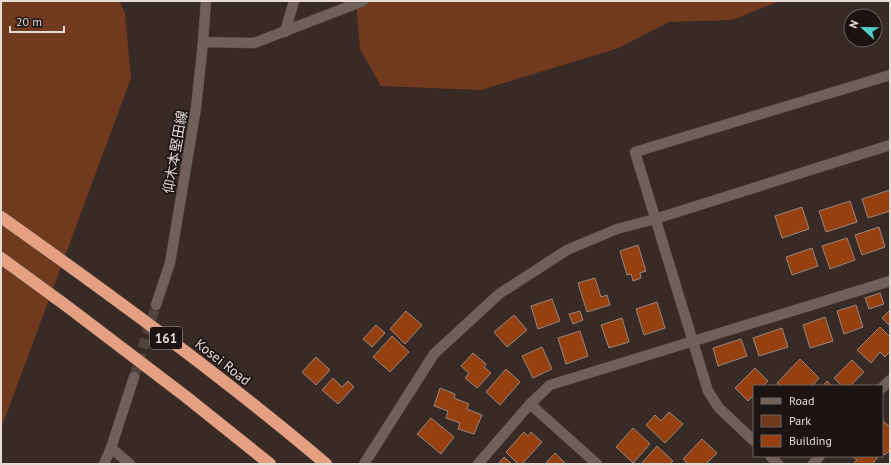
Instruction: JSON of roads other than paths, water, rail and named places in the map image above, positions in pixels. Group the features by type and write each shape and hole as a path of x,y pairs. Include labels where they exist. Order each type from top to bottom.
{"highway":[{"name":"Kosei Road","path":"1,217 88,279 206,368 326,464"},
{"name":"161","path":"1,258 185,396 270,464"}],"street":[{"name":"仰木本堅田線","path":"156,305 170,263 196,108 206,1"},
{"path":"285,32 294,1"},
{"path":"203,42 254,43 363,1"},
{"path":"753,440 719,408 708,391 635,152 890,75"},
{"path":"364,464 434,354 499,294 567,250 617,229 655,219 890,146"},
{"path":"478,464 530,404 550,385 890,281"},
{"path":"104,464 111,448 134,377"},
{"path":"530,404 596,464"},
{"path":"111,448 130,464"}],"tunnel":[{"path":"134,377 156,305"}]}
